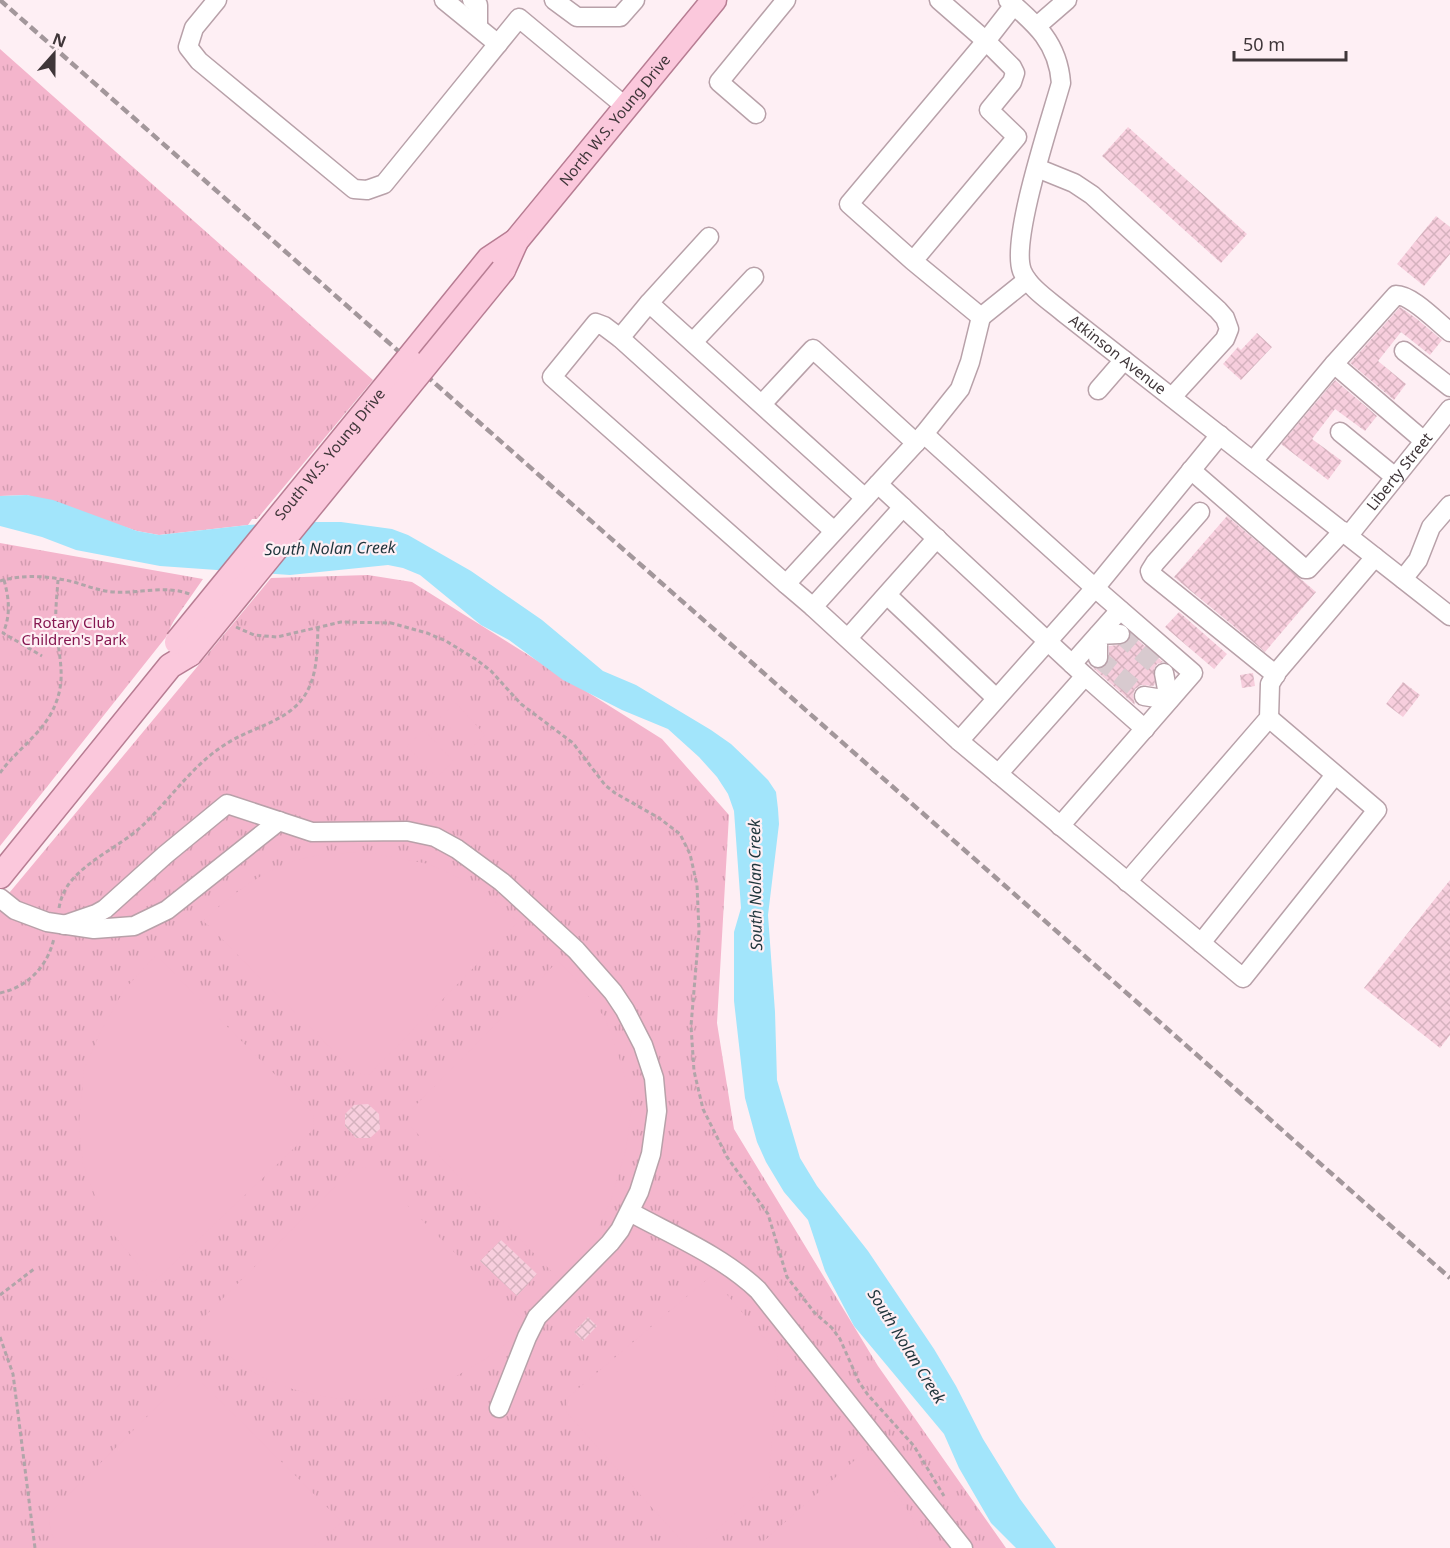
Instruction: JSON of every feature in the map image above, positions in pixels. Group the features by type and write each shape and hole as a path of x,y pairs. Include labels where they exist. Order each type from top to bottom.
{"main road":[{"name":"North W.S. Young Drive","path":"414,365 714,0"},
{"name":"South W.S. Young Drive","path":"0,876 414,365"}],"street":[{"path":"444,0 498,44"},
{"path":"472,0 478,5 478,27"},
{"path":"554,0 577,17 583,9 620,8 634,0"},
{"path":"756,114 719,82 786,0"},
{"path":"913,261 1017,137 989,110 1012,82 1015,73 1012,67 986,40 939,0"},
{"path":"1037,26 1067,0"},
{"path":"214,1 194,28 188,47 199,61 354,189 367,190 384,184 519,18 626,107"},
{"path":"786,584 920,438 960,389 970,362 981,317 1027,280 1019,260 1023,217 1061,82 1057,56 1049,41 1037,26 1011,3 986,40 849,204 981,317"},
{"path":"1037,168 1074,183 1092,195 1225,318 1229,329 1225,339 1172,397"},
{"path":"620,338 709,237"},
{"path":"693,342 754,277"},
{"name":"Atkinson Avenue","path":"1027,280 1064,313 1450,616"},
{"path":"1253,460 1334,364 1396,296 1403,295 1412,300 1450,332"},
{"path":"650,303 865,498"},
{"path":"834,531 604,326 596,323 552,377 848,638 959,741 1243,978 1377,810 1269,718"},
{"path":"762,404 813,349 1193,673 1060,826"},
{"path":"1404,351 1450,387"},
{"path":"1098,390 1124,360"},
{"path":"1334,364 1424,441"},
{"name":"Liberty Street","path":"1191,470 1305,569 1314,564 1346,533 1450,409"},
{"path":"1340,432 1395,477"},
{"path":"959,741 1095,588 1220,435"},
{"path":"878,484 1145,729"},
{"path":"1403,579 1418,560 1431,527 1450,505"},
{"path":"813,607 903,507"},
{"path":"1200,512 1155,563 1151,574 1276,675"},
{"path":"848,638 937,538"},
{"path":"1127,882 1269,718 1270,684 1375,557"},
{"path":"887,595 996,698"},
{"path":"1072,664 1120,610"},
{"path":"1098,635 1120,634"},
{"path":"1098,635 1098,658"},
{"path":"1164,673 1169,700"},
{"path":"998,774 1085,676"},
{"path":"1144,696 1169,700"},
{"path":"1201,943 1335,775"},
{"path":"59,924 96,914 105,909 227,804 312,832 406,831 446,842 502,882 551,926 594,970 613,992 634,1026 650,1064 656,1092 657,1111 651,1154 646,1173 620,1230 600,1254 537,1317 499,1408"},
{"path":"0,898 15,910 26,915 59,924 107,930 134,926 167,910 279,821"},
{"path":"630,1212 737,1271 758,1290 963,1548"}],"path":[{"path":"0,773 10,759 43,725 57,697 62,667 56,623 58,579"},
{"path":"4,580 9,604 8,620 3,633 42,656"},
{"path":"0,993 17,988 35,975 47,958 59,924 62,896 71,881 83,869 140,828 197,766 226,743 283,716 300,702 313,678 316,666 318,627"},
{"path":"0,1295 34,1269"},
{"path":"0,1337 13,1374 34,1548"}],"green space":[{"path":"0,49 373,380 257,519 252,519 248,525 159,535 137,531 27,495 0,496"},
{"name":"Rotary Club Children's Park","path":"0,543 203,579 173,622 166,637 0,846"},
{"path":"368,575 412,582 662,739 729,815 717,1023 734,1129 878,1366 1006,1548 0,1548 0,904 271,578"},
{"path":"456,703 485,735 470,749 440,717"},
{"path":"424,730 453,761 437,778 407,746"},
{"path":"365,852 429,864 477,886 518,922 369,1075 355,1073 203,921 240,890 282,865 320,855"},
{"path":"156,955 314,1114 313,1130 153,1283 106,1225 83,1164 79,1125 84,1069 102,1029 124,990"},
{"path":"558,961 572,975 605,1018 622,1066 632,1106 626,1149 611,1200 592,1241 559,1279 410,1126 410,1111"},
{"path":"369,1167 520,1318 516,1331 505,1345 494,1353 443,1382 415,1392 385,1398 324,1397 295,1390 266,1379 240,1364 196,1325 353,1169"},
{"path":"711,1276 778,1354 769,1483 696,1548 688,1548 567,1413 566,1399"},
{"path":"182,1382 201,1382 342,1522 312,1548 62,1548 51,1532 50,1513"},
{"path":"864,1452 886,1478 912,1517 920,1548 756,1548"}],"water":[{"name":"South Nolan Creek","path":"27,495 53,500 137,531 159,535 248,525 341,522 392,529 408,535 471,571 542,620 603,671 636,685 711,730 731,744 768,780 776,792 779,824 768,915 777,1080 800,1158 817,1186 868,1251 934,1349 983,1439 1020,1499 1056,1548 1016,1548 991,1523 959,1468 944,1434 854,1326 825,1271 808,1220 784,1192 766,1162 757,1142 745,1098 734,1001 734,932 741,908 734,811 728,794 717,777 699,757 668,729 622,710 563,680 509,640 481,625 420,575 403,568 388,565 290,575 160,566 76,550 42,537 0,526 0,496"}],"building":[{"path":"1128,127 1247,234 1221,263 1102,156"},
{"path":"1436,216 1450,227 1450,254 1424,286 1397,264"},
{"path":"1400,307 1442,340 1430,355 1401,332 1378,361 1406,384 1394,400 1350,363"},
{"path":"1257,333 1272,347 1241,380 1223,364 1238,347 1241,350"},
{"path":"1335,380 1377,416 1365,431 1335,409 1312,439 1342,461 1328,480 1281,444"},
{"path":"1227,516 1316,592 1265,652 1174,577"},
{"path":"1179,612 1227,654 1214,669 1165,627"},
{"path":"1131,634 1163,662 1157,664 1154,669 1155,684 1153,686 1141,685 1135,689 1133,695 1135,705 1093,668 1104,667 1109,659 1109,646 1126,644"},
{"path":"1253,673 1255,686 1242,688 1240,675"},
{"path":"1403,682 1420,695 1403,717 1386,704"},
{"path":"1450,880 1450,1035 1440,1048 1364,988"},
{"path":"368,1104 379,1114 380,1129 370,1138 356,1138 345,1126 345,1114 354,1105"},
{"path":"501,1240 537,1274 517,1296 480,1261"},
{"path":"588,1317 597,1326 583,1341 574,1332"}],"tunnel":[{"path":"1120,634 1164,673"},
{"path":"1098,658 1144,696"}],"railway":[{"path":"0,0 1450,1278"}]}
